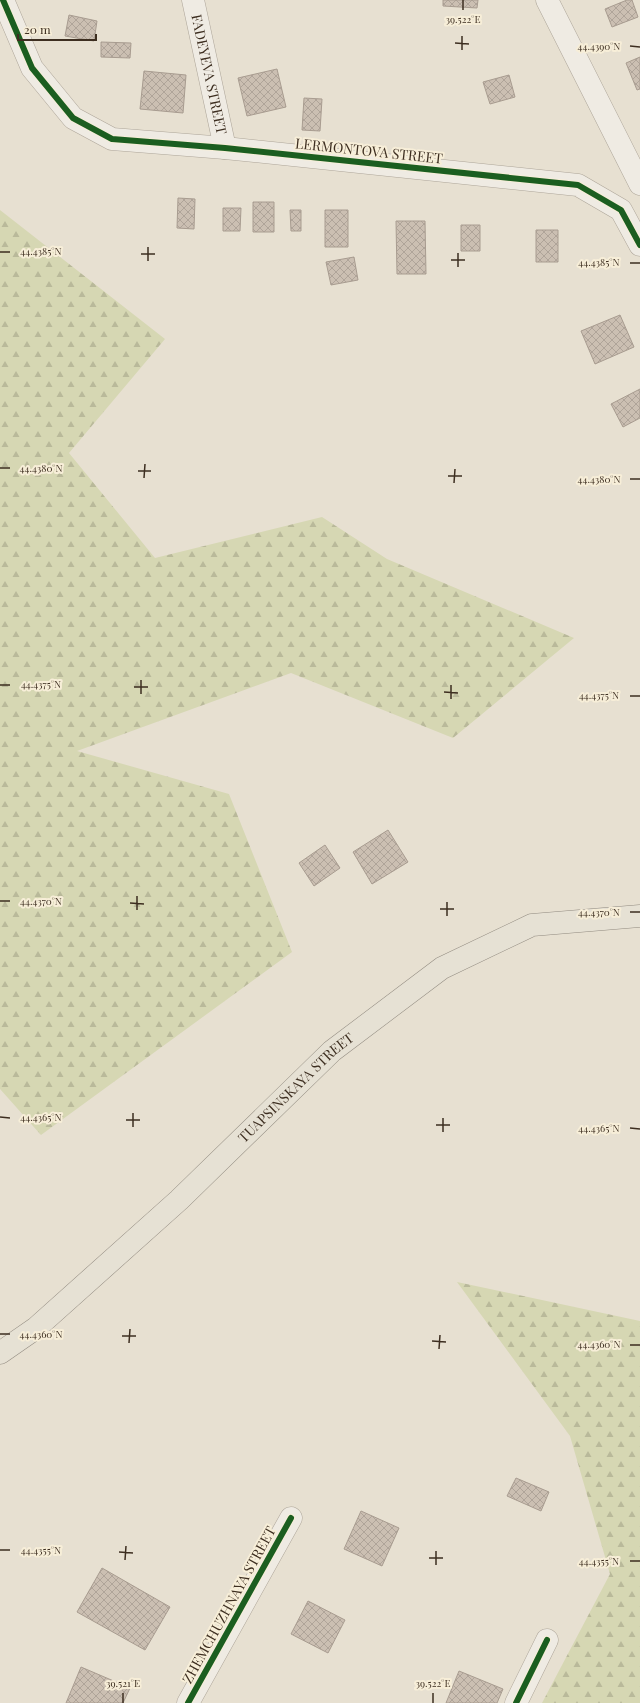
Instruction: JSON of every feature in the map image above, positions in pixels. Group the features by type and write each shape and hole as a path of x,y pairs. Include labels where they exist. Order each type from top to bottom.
{"main road":[{"name":"TUAPSINSKAYA STREET","path":"0,1353 36,1328 173,1206 332,1051 442,968 532,926 640,916"}],"street":[{"name":"LERMONTOVA STREET","path":"3,0 32,68 73,118 112,139 226,148 578,185 621,210 640,246"},
{"name":"FADEYEVA STREET","path":"193,0 226,148"},
{"path":"548,0 640,184"},
{"name":"ZHEMCHUZHNAYA STREET","path":"188,1703 291,1518"},
{"path":"516,1703 547,1640"}],"green space":[{"path":"0,210 165,339 69,453 155,558 322,517 387,559 574,638 453,738 291,673 77,751 229,794 292,952 41,1135 0,1089"},
{"path":"457,1282 640,1321 640,1703 542,1703 610,1574 570,1436"}],"building":[{"path":"443,0 478,0 477,8 443,6"},
{"path":"627,0 632,0 638,17 612,27 605,9"},
{"path":"69,15 97,21 94,41 65,36"},
{"path":"101,42 131,43 130,58 101,57"},
{"path":"640,57 640,89 637,90 626,63"},
{"path":"277,69 286,107 247,116 238,78"},
{"path":"144,71 186,75 183,113 140,109"},
{"path":"509,75 515,97 490,104 483,82"},
{"path":"304,98 322,99 320,131 302,130"},
{"path":"178,198 195,199 194,229 177,228"},
{"path":"253,202 274,202 274,232 253,232"},
{"path":"223,208 241,208 240,231 223,231"},
{"path":"290,210 301,210 301,231 291,231"},
{"path":"325,210 348,210 348,247 325,247"},
{"path":"396,221 425,221 426,274 397,274"},
{"path":"461,225 480,225 480,251 461,251"},
{"path":"536,230 558,230 558,262 536,262"},
{"path":"354,257 358,280 331,285 326,262"},
{"path":"620,315 634,347 595,364 581,331"},
{"path":"640,389 640,418 623,427 611,404"},
{"path":"388,830 408,862 372,884 353,852"},
{"path":"325,845 340,868 314,886 299,863"},
{"path":"516,1478 549,1492 541,1511 507,1496"},
{"path":"361,1511 399,1528 382,1566 344,1549"},
{"path":"102,1568 170,1607 145,1650 77,1612"},
{"path":"308,1601 345,1620 328,1653 291,1634"},
{"path":"81,1667 130,1688 123,1703 66,1703"},
{"path":"459,1671 503,1689 497,1703 446,1703"}],"cycle path":[{"path":"3,0 32,68 73,118 112,139 225,148 578,185 621,210 640,245"},
{"path":"188,1703 291,1518"},
{"path":"516,1703 547,1640"}]}
